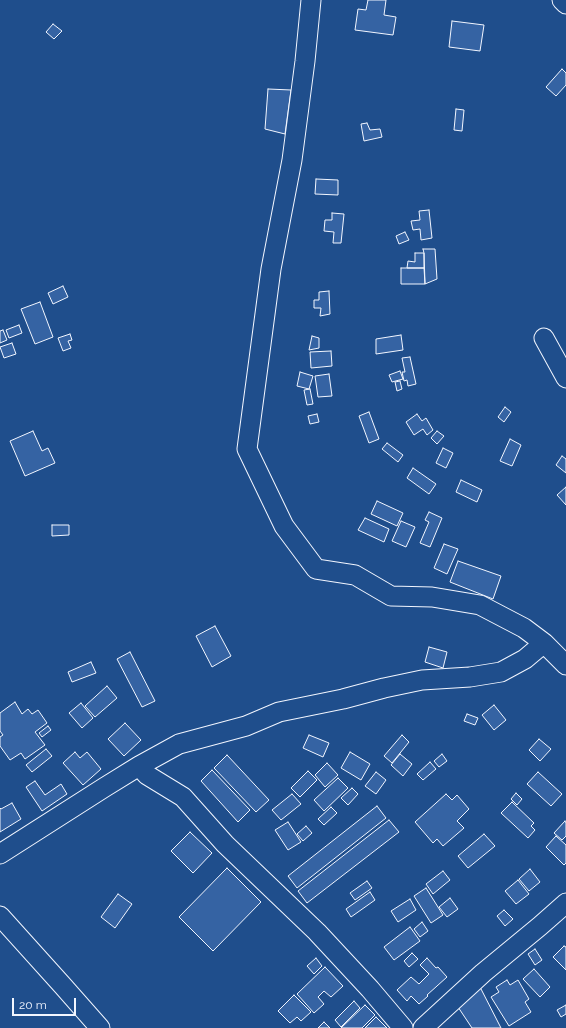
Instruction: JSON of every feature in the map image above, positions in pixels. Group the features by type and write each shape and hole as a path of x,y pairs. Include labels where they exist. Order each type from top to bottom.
{"street":[{"path":"310,0 305,61 292,160 271,269 247,449 284,526 316,569 354,575 391,596 432,597 480,605 524,628 544,643 566,665"},
{"path":"562,0 566,4"},
{"path":"544,338 566,378"},
{"path":"0,854 139,766 179,744 246,726 279,712 343,699 384,688 422,680 470,677 501,672 525,659 544,643"},
{"path":"139,766 147,775 183,797 225,844 317,932 370,989 403,1028"},
{"path":"423,1028 482,973 566,903"},
{"path":"0,916 100,1028"}],"building":[{"path":"368,0 386,0 384,15 396,17 393,35 355,30 358,9 366,10"},
{"path":"452,21 484,25 480,51 449,47"},
{"path":"53,24 62,31 54,39 46,32"},
{"path":"562,69 566,73 566,85 556,96 546,87"},
{"path":"268,89 291,90 285,134 265,129"},
{"path":"456,109 464,110 462,131 454,130"},
{"path":"367,123 370,130 380,129 382,137 364,141 361,124"},
{"path":"316,179 338,180 338,195 315,194"},
{"path":"429,210 432,238 421,240 420,229 413,230 411,221 420,220 419,211"},
{"path":"332,213 344,214 341,243 333,243 334,232 324,231 325,220 332,220"},
{"path":"405,232 409,240 399,244 396,236"},
{"path":"423,249 435,249 437,279 425,284 424,253"},
{"path":"415,253 424,253 424,268 407,268 408,261 415,262"},
{"path":"401,268 424,268 425,284 401,284"},
{"path":"63,286 68,297 53,304 48,293"},
{"path":"329,291 330,314 320,316 321,308 314,308 314,300 319,300 319,292"},
{"path":"40,302 53,337 35,344 21,309"},
{"path":"19,325 22,333 9,338 6,330"},
{"path":"3,330 7,340 0,343 0,331"},
{"path":"70,334 72,340 68,341 71,348 63,351 58,338"},
{"path":"401,335 403,350 376,354 376,339"},
{"path":"312,336 319,338 319,348 309,350"},
{"path":"12,343 16,354 4,358 0,347"},
{"path":"331,351 332,366 311,368 310,352"},
{"path":"410,357 416,384 408,386 407,380 404,381 402,372 405,372 402,358"},
{"path":"400,371 403,379 392,382 389,375"},
{"path":"300,372 313,376 309,389 297,386"},
{"path":"329,374 332,396 318,397 315,376"},
{"path":"400,381 402,389 397,391 395,382"},
{"path":"310,389 313,404 307,405 304,390"},
{"path":"505,407 511,412 504,422 498,417"},
{"path":"369,412 379,439 369,443 359,416"},
{"path":"317,414 319,422 310,424 308,416"},
{"path":"417,414 422,421 426,418 433,430 427,435 423,429 414,435 406,422"},
{"path":"33,431 42,451 48,448 55,463 25,476 10,441"},
{"path":"437,431 444,436 437,444 431,438"},
{"path":"510,439 521,445 512,466 500,461"},
{"path":"387,443 403,455 398,462 382,449"},
{"path":"443,448 453,453 446,468 436,463"},
{"path":"562,456 566,459 566,473 556,465"},
{"path":"413,468 436,484 429,494 407,478"},
{"path":"461,480 482,490 477,502 456,492"},
{"path":"566,487 566,505 557,495"},
{"path":"377,501 403,513 397,526 371,514"},
{"path":"429,512 442,518 430,547 420,543 429,522 425,520"},
{"path":"365,518 389,529 384,542 358,530"},
{"path":"401,521 415,527 406,547 392,541"},
{"path":"52,525 69,525 69,535 52,536"},
{"path":"444,544 458,549 447,574 434,568"},
{"path":"458,561 501,576 493,599 450,582"},
{"path":"215,626 231,656 212,667 196,636"},
{"path":"429,647 447,652 443,668 425,662"},
{"path":"130,652 155,701 142,707 117,659"},
{"path":"91,662 96,673 72,682 68,672"},
{"path":"107,686 117,698 95,717 85,706"},
{"path":"15,702 22,714 28,709 32,714 38,710 47,723 35,732 45,745 25,759 21,753 10,760 0,746 0,737 3,735 0,731 0,713"},
{"path":"81,703 93,718 82,728 69,713"},
{"path":"494,705 506,720 494,730 482,715"},
{"path":"467,714 478,718 475,725 464,721"},
{"path":"125,723 141,740 124,756 108,739"},
{"path":"48,726 51,730 42,737 39,733"},
{"path":"309,735 329,743 323,757 303,748"},
{"path":"402,735 409,742 392,763 384,756"},
{"path":"539,739 551,749 540,761 529,750"},
{"path":"46,749 52,756 32,772 26,765"},
{"path":"75,752 80,758 87,752 101,769 83,785 63,763"},
{"path":"350,752 370,764 361,780 341,768"},
{"path":"400,754 412,764 403,776 391,765"},
{"path":"442,754 447,761 439,767 434,761"},
{"path":"227,755 269,800 256,812 214,768"},
{"path":"430,762 436,769 423,780 417,774"},
{"path":"327,763 338,775 325,787 315,775"},
{"path":"212,770 250,810 238,822 201,781"},
{"path":"308,771 317,780 300,797 291,788"},
{"path":"376,772 386,780 376,794 365,786"},
{"path":"538,772 562,794 551,806 527,784"},
{"path":"338,778 348,788 324,811 314,800"},
{"path":"35,781 45,795 61,784 67,794 42,811 26,787"},
{"path":"352,788 358,794 348,805 341,798"},
{"path":"516,793 522,799 517,805 511,799"},
{"path":"292,794 301,804 281,820 272,810"},
{"path":"446,794 452,800 457,795 469,809 457,821 464,828 443,846 437,839 433,843 415,822"},
{"path":"512,802 534,823 531,826 535,830 528,838 501,813"},
{"path":"12,803 21,819 0,832 0,808 1,809"},
{"path":"377,806 386,818 297,888 288,876"},
{"path":"331,807 337,813 324,825 318,819"},
{"path":"389,820 399,832 307,903 298,891"},
{"path":"565,821 566,836 562,840 554,833"},
{"path":"288,822 301,842 288,850 275,830"},
{"path":"306,826 312,833 303,841 297,834"},
{"path":"190,832 212,853 193,873 171,851"},
{"path":"484,834 495,846 468,868 458,856"},
{"path":"556,836 566,845 566,863 564,865 546,847"},
{"path":"227,868 261,902 213,951 179,917"},
{"path":"530,869 540,882 529,891 519,879"},
{"path":"443,871 450,880 433,894 426,884"},
{"path":"518,880 529,894 516,904 505,891"},
{"path":"367,881 372,888 355,900 350,893"},
{"path":"426,888 443,915 431,923 414,896"},
{"path":"370,892 375,900 351,917 346,909"},
{"path":"118,894 132,904 115,928 101,917"},
{"path":"450,898 458,909 447,917 439,907"},
{"path":"410,899 416,910 398,922 391,911"},
{"path":"504,910 513,919 505,926 497,916"},
{"path":"422,922 428,931 420,937 414,929"},
{"path":"410,927 420,941 394,960 384,947"},
{"path":"564,946 566,947 566,970 553,957"},
{"path":"535,949 542,960 535,965 528,954"},
{"path":"412,953 418,959 409,967 404,961"},
{"path":"316,958 322,966 314,974 307,966"},
{"path":"427,958 447,977 419,1004 411,996 407,1001 397,990 411,977 419,984 429,974 420,965"},
{"path":"325,967 343,986 331,997 324,991 318,997 324,1004 314,1013 297,994"},
{"path":"534,969 550,987 540,997 523,979"},
{"path":"507,980 510,985 518,980 529,999 525,1002 531,1012 509,1026 491,997 499,992 496,987"},
{"path":"480,987 501,1028 472,1028 458,1007"},
{"path":"294,995 311,1012 301,1021 297,1017 290,1023 278,1011"},
{"path":"354,1001 360,1008 341,1027 335,1020"},
{"path":"365,1005 375,1015 362,1028 341,1028"},
{"path":"566,1005 566,1014 561,1017 557,1010"},
{"path":"376,1017 387,1028 365,1028"},
{"path":"324,1022 330,1028 318,1028"}]}
